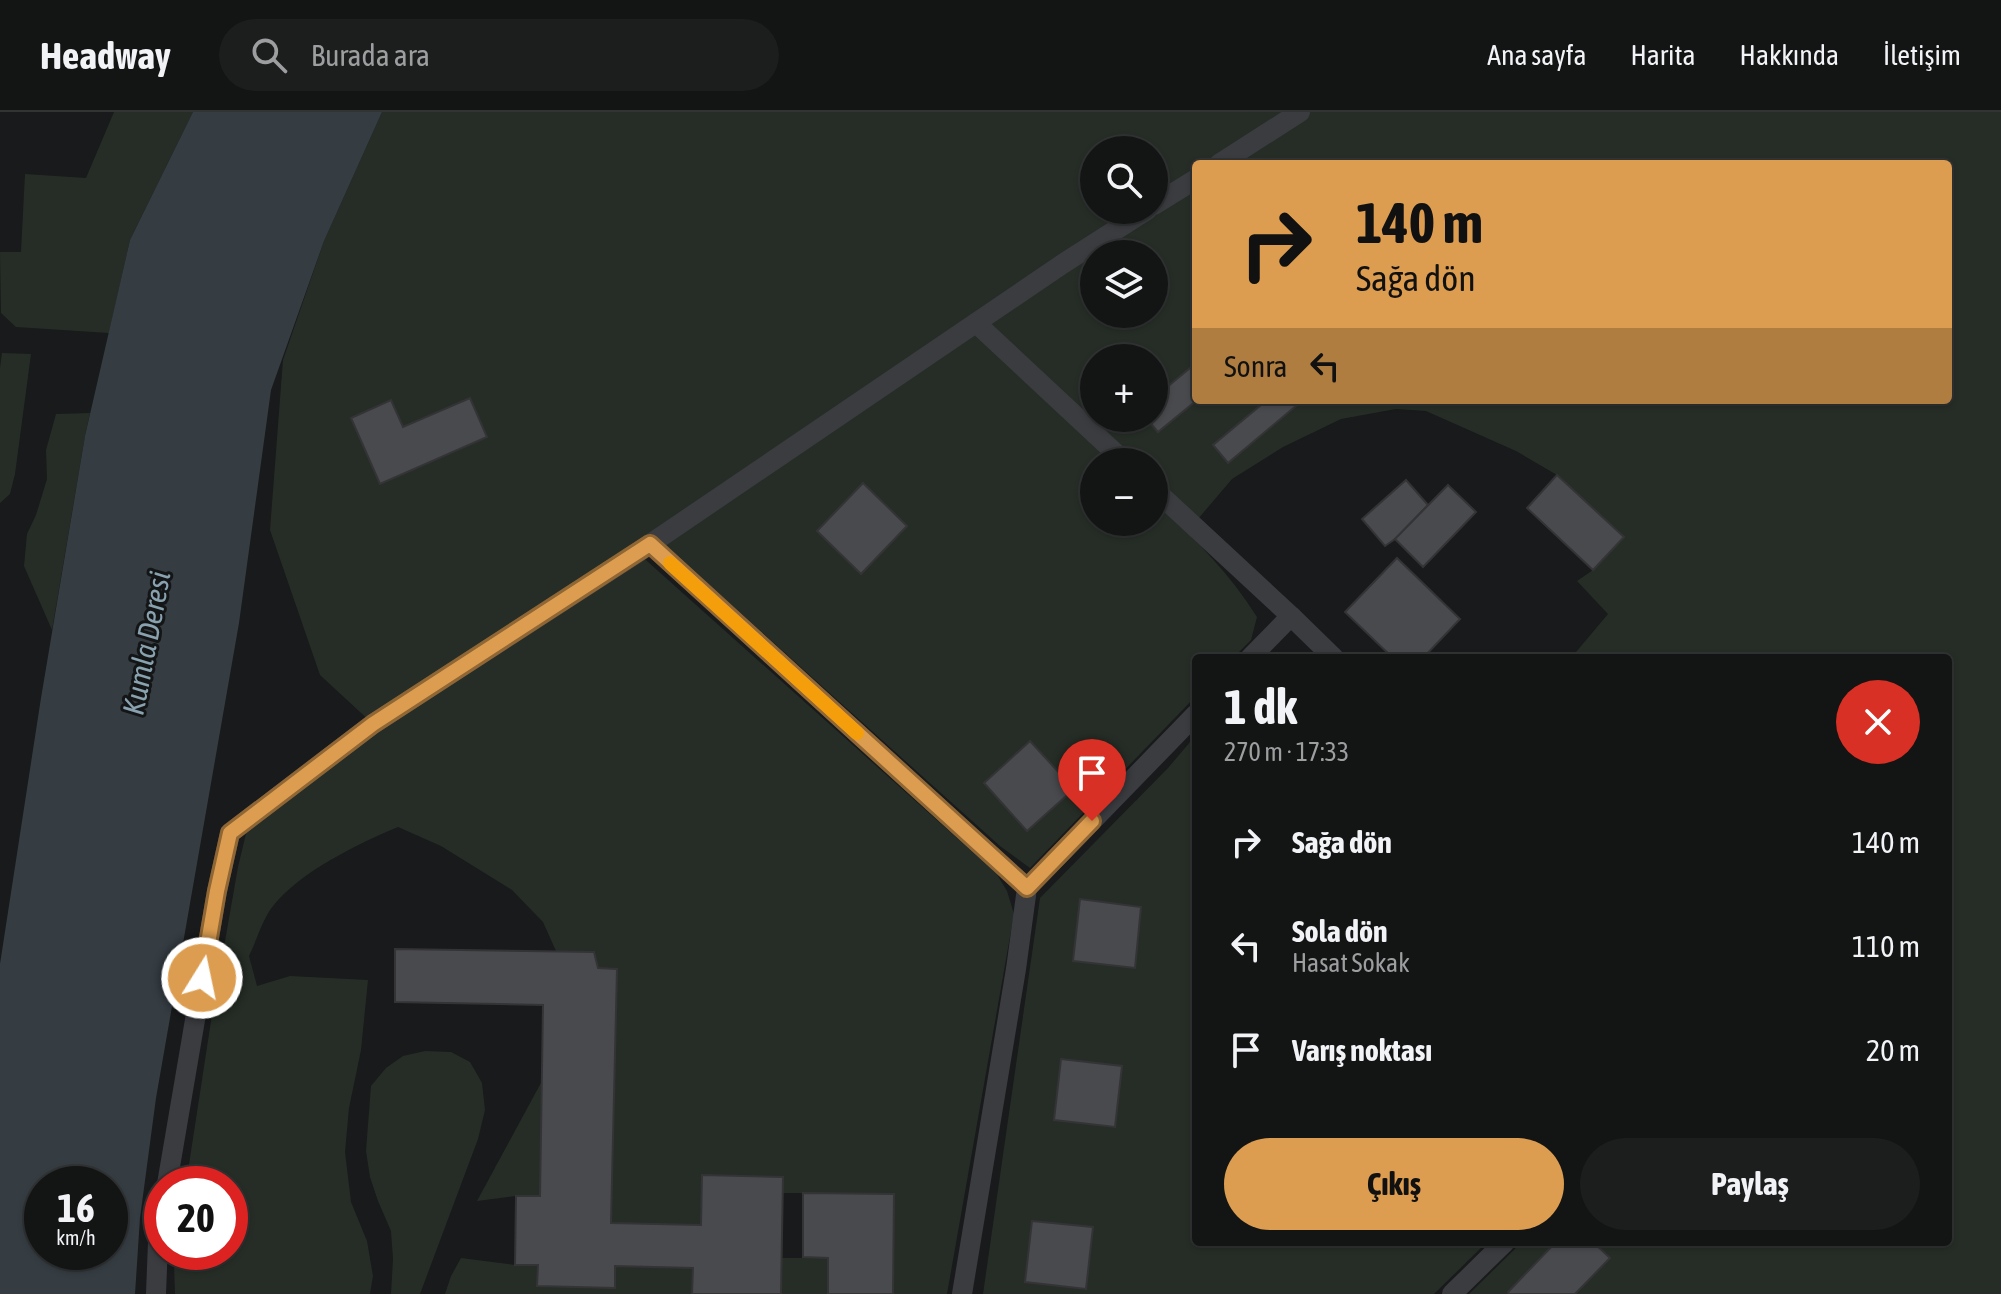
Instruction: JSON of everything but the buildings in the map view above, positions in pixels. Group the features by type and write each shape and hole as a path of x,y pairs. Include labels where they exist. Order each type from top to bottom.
{"lane":[{"path":"1225,160 1300,112"},
{"path":"1168,196 1192,181"},
{"path":"170,1166 217,891 230,833 373,724 650,544 1126,224"},
{"path":"976,323 1110,448"},
{"path":"1168,502 1330,654"},
{"path":"650,544 1027,888"},
{"path":"1254,654 1291,616"},
{"path":"962,1294 1027,888 1192,718"},
{"path":"1452,1294 1501,1246"},
{"path":"156,1294 157,1270"}],"shaded area":[{"path":"114,112 193,112 130,240 109,333 16,327 1,313 0,252 21,252 25,174 86,178"},
{"path":"382,112 2001,112 2001,1294 1469,1294 1518,1246 1952,1246 1952,654 1574,654 1608,614 1577,581 1593,570 1623,537 1557,475 1516,451 1426,411 1396,409 1341,419 1283,447 1232,479 1198,519 1168,492 1168,448 1120,448 1102,432 1168,432 1168,344 1080,344 1080,412 979,321 1080,426 1080,432 1086,432 1101,448 1080,448 1080,536 1168,536 1168,514 1222,570 1257,617 1251,640 1237,654 1192,654 1192,700 1030,868 1000,846 658,539 638,553 996,873 1007,891 1014,914 947,1294 893,1294 894,1194 783,1193 783,1177 703,1175 701,1225 611,1223 617,969 598,968 594,952 556,951 543,922 512,890 441,846 398,827 331,860 285,893 266,917 249,956 257,986 290,976 368,980 345,1152 351,1202 367,1241 373,1276 370,1294 175,1294 174,1270 248,1270 248,1166 189,1166 238,867 250,817 373,724 320,675 270,530 283,360 324,241"},
{"path":"2,353 31,354 15,474 10,494 0,503 0,368"},
{"path":"90,413 52,630 24,566 27,534 47,479 46,450 56,414"},
{"path":"1192,740 1192,1246 1483,1246 1434,1294 983,1294 1040,898"},
{"path":"425,1051 451,1052 470,1062 482,1083 485,1110 478,1139 420,1294 391,1294 391,1231 370,1177 366,1151 371,1086 386,1068 403,1056"},
{"path":"542,1081 540,1196 477,1201"},
{"path":"461,1258 538,1265 615,1287 615,1266 693,1268 692,1294 445,1294"},
{"path":"782,1258 828,1258 828,1294 781,1294"}],"water":[{"name":"Kumla Deresi","path":"193,112 382,112 324,241 271,390 239,623 156,1098 147,1166 144,1166 135,1294 0,1294 0,964 85,436 130,240"}],"slow traffic":[{"path":"670,563 857,733"}],"route":[{"path":"202,978 230,833 373,724 650,544 1027,888 1092,821"}]}
